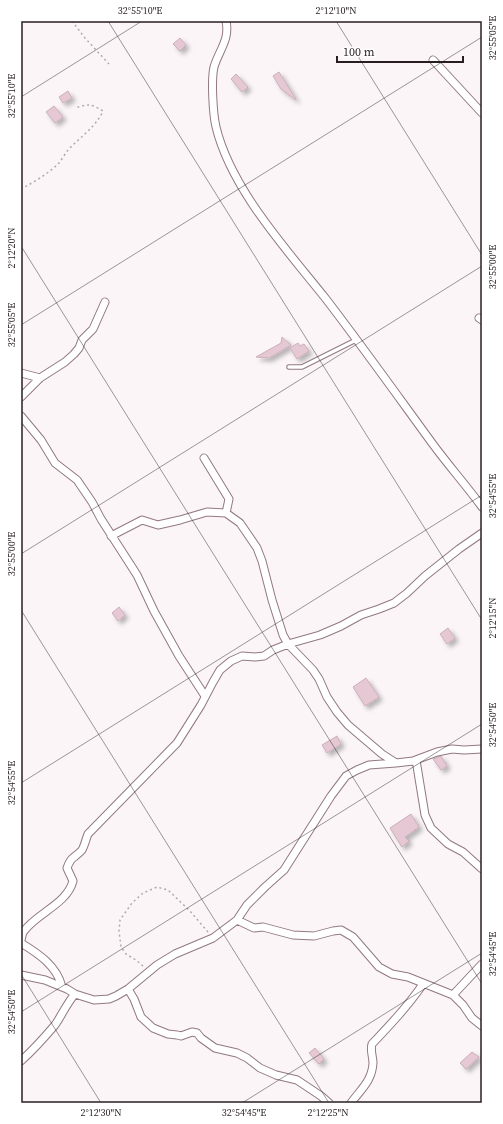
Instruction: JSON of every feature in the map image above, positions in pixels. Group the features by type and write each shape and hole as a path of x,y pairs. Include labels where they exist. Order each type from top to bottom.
{"street":[{"path":"226,21 227,34 214,67 213,83 216,126 226,158 244,191 267,224 482,507"},
{"path":"433,60 482,113"},
{"path":"21,397 40,378 74,354 79,348 82,340 93,329 105,302"},
{"path":"21,373 40,378"},
{"path":"21,416 41,440 55,463 77,480 92,502 100,519 137,575 165,632 205,696"},
{"path":"204,458 229,500 226,513"},
{"path":"111,536 142,520 158,525 207,512 226,513 240,522 257,548 283,635 288,644 313,670 337,712 348,725 382,754 396,763"},
{"path":"21,940 23,932 60,900 70,888 73,881 67,868 69,862 82,850 88,834 177,743 201,705 220,670 231,661 242,656 255,658 264,656 273,650 288,644 320,636 361,615 394,603 425,576 482,532"},
{"path":"21,975 45,980 75,994 94,1000 108,999 116,996 128,989 157,964 175,954 213,938 237,920 247,905 284,870 331,796 346,776 369,765 412,761 437,752 452,749 482,749"},
{"path":"416,760 425,815 431,828 448,844 463,852 482,868"},
{"path":"237,920 254,928 263,927 293,935 314,936 341,930 353,937 378,967 392,974 408,977 453,995 463,1005 472,1018 482,1026"},
{"path":"21,943 38,953 50,965 60,979 62,987"},
{"path":"453,995 482,964"},
{"path":"352,1103 367,1083 372,1071 372,1044 396,1019 423,984"},
{"path":"128,989 134,999 141,1017 153,1028 168,1034 181,1036 192,1032 197,1033 201,1038 216,1048 237,1053 247,1058 260,1068 276,1075 297,1080 329,1103"},
{"path":"21,1062 56,1023 67,1004 75,994"}],"lane":[{"path":"289,368 302,367 356,340"}],"path":[{"path":"72,21 85,38 109,64"},
{"path":"21,189 38,180 59,163 68,151 98,121 102,112 94,105 74,108"},
{"path":"149,972 136,960 126,954 121,947 119,931 120,920 132,903 143,893 157,887 168,890 189,910 213,938"}],"building":[{"path":"180,38 186,45 180,51 173,44"},
{"path":"279,72 296,100 281,89 273,76"},
{"path":"236,74 248,87 242,92 231,79"},
{"path":"68,91 72,98 63,103 59,97"},
{"path":"54,106 63,117 55,123 46,112"},
{"path":"282,337 291,345 269,358 256,357 281,343"},
{"path":"298,343 300,346 304,344 309,351 297,359 290,348"},
{"path":"119,607 125,615 118,621 112,613"},
{"path":"448,628 455,638 447,644 440,634"},
{"path":"366,678 379,697 365,706 353,687"},
{"path":"337,736 341,744 327,753 322,745"},
{"path":"441,756 447,766 441,770 433,759"},
{"path":"411,814 419,827 405,837 409,841 402,847 390,828"},
{"path":"315,1048 324,1059 319,1064 309,1053"},
{"path":"472,1052 479,1057 466,1069 460,1063"}]}
